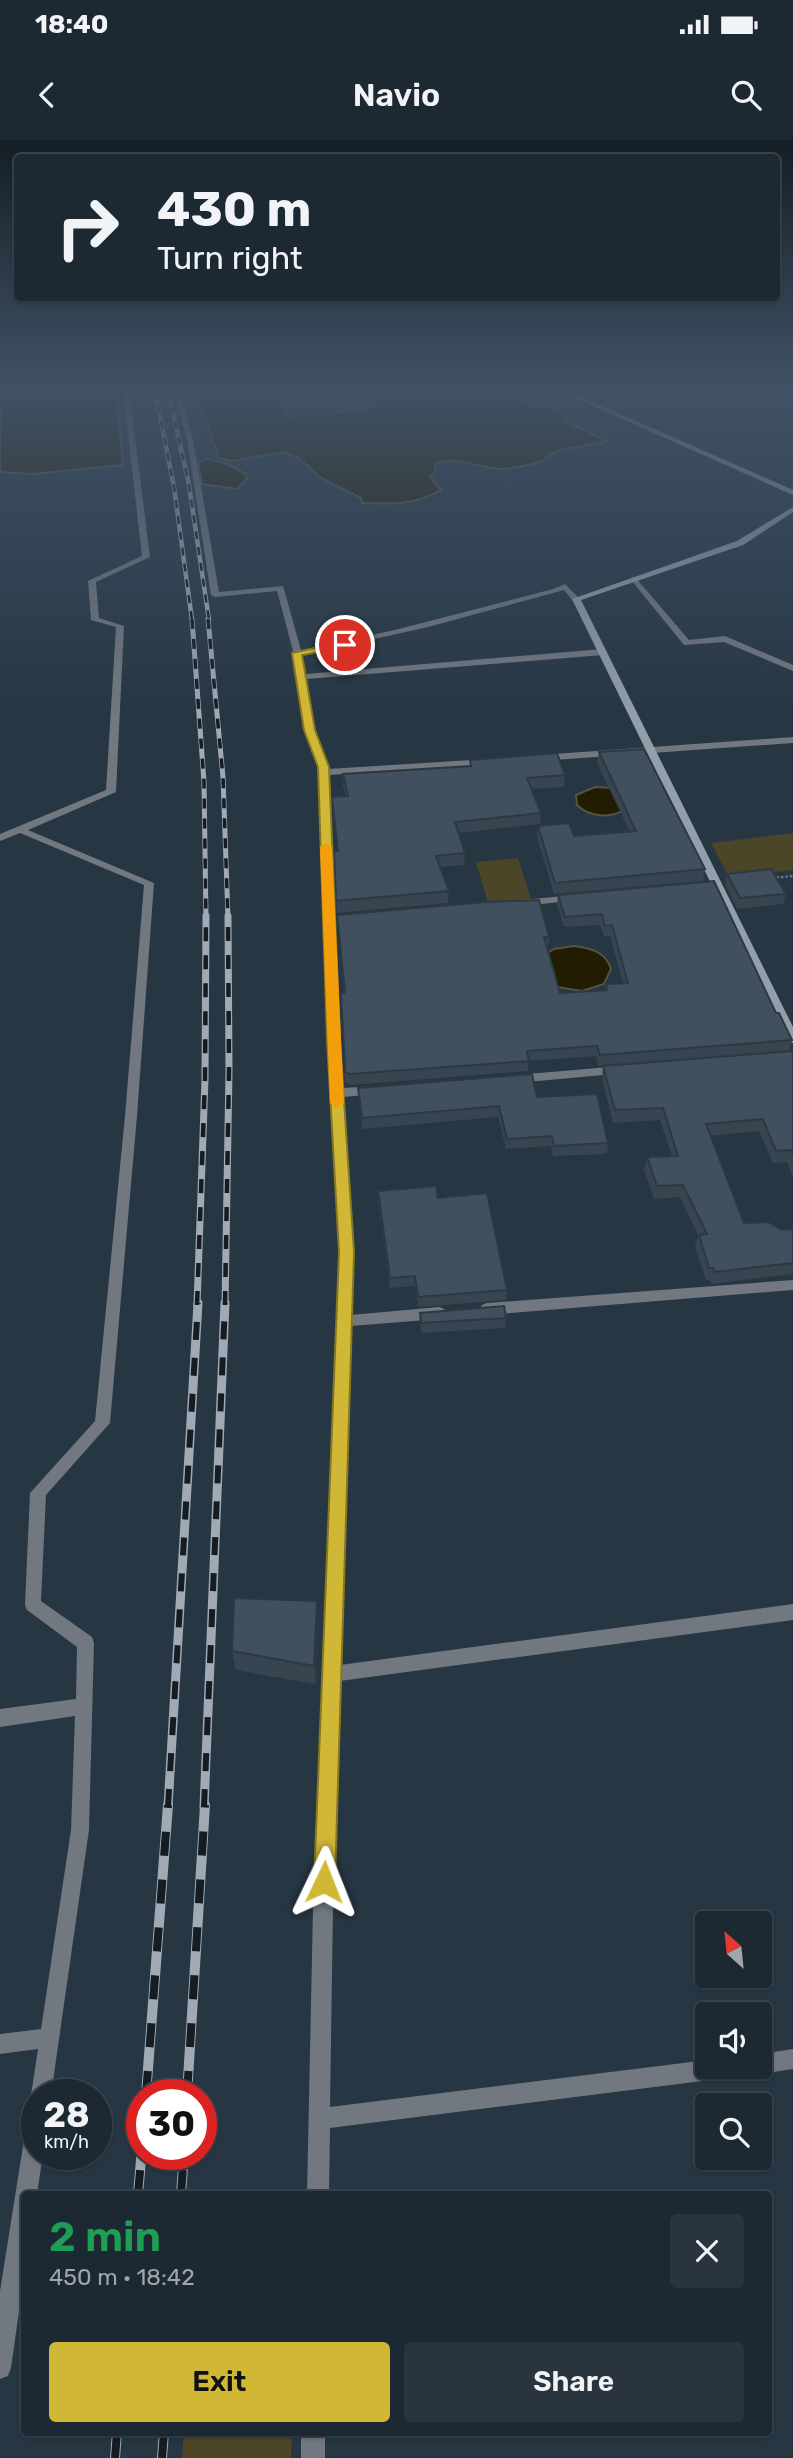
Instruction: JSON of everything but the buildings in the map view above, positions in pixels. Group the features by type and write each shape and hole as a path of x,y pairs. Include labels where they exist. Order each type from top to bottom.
{"main road":[{"path":"793,509 740,543 576,599 793,1039"}],"street":[{"path":"0,838 111,792 120,626 95,621 92,581 146,557 139,498"},
{"path":"199,498 215,595 280,588 297,653 310,730 323,772 336,920 337,1093 346,1252 323,1908 318,2191"},
{"path":"635,579 687,643 725,639 793,668"},
{"path":"297,653 345,645 454,618 565,586 576,599"},
{"path":"302,677 603,652"},
{"path":"528,759 793,740"},
{"path":"323,772 501,761"},
{"path":"20,830 149,883 131,1116 102,1423 38,1493 33,1605 86,1643 80,1830 43,2079"},
{"path":"702,886 716,885"},
{"path":"509,904 592,896"},
{"path":"503,1080 641,1069"},
{"path":"337,1093 392,1089"},
{"path":"344,1321 793,1285"},
{"path":"332,1674 793,1612"},
{"path":"0,1718 84,1706"},
{"path":"0,2044 49,2038"},
{"path":"772,2062 793,2059"},
{"path":"319,2119 695,2072"},
{"path":"26,2191 30,2170"},
{"path":"0,2368 21,2224"},
{"path":"313,2436 313,2458"}],"path":[{"path":"767,879 793,876"}],"shaded area":[{"path":"361,498 421,498 393,503 362,503"},
{"path":"595,787 612,788 625,809 607,815 594,814 577,805 576,795"},
{"path":"793,833 793,870 729,877 711,843"},
{"path":"518,858 532,902 489,906 476,862"},
{"path":"574,946 592,950 606,959 611,969 604,984 582,991 557,987 546,954 554,949"},
{"path":"184,2436 292,2436 291,2458 182,2458"}],"railway":[{"path":"176,498 192,620"},
{"path":"191,498 209,620"},
{"path":"192,619 204,782 206,917"},
{"path":"208,619 223,777 228,918"},
{"path":"225,1305 229,1071 228,916"},
{"path":"197,1305 205,1079 206,917"},
{"path":"168,1807 198,1303"},
{"path":"204,1807 225,1303"},
{"path":"147,2079 168,1805"},
{"path":"188,2079 205,1805"},
{"path":"138,2191 140,2170"},
{"path":"181,2191 183,2170"},
{"path":"115,2458 117,2436"},
{"path":"162,2458 164,2436"}],"slow traffic":[{"path":"326,847 337,1103"}],"route":[{"path":"324,1882 338,1554 346,1252 323,767 310,730 297,653 345,645"}]}
